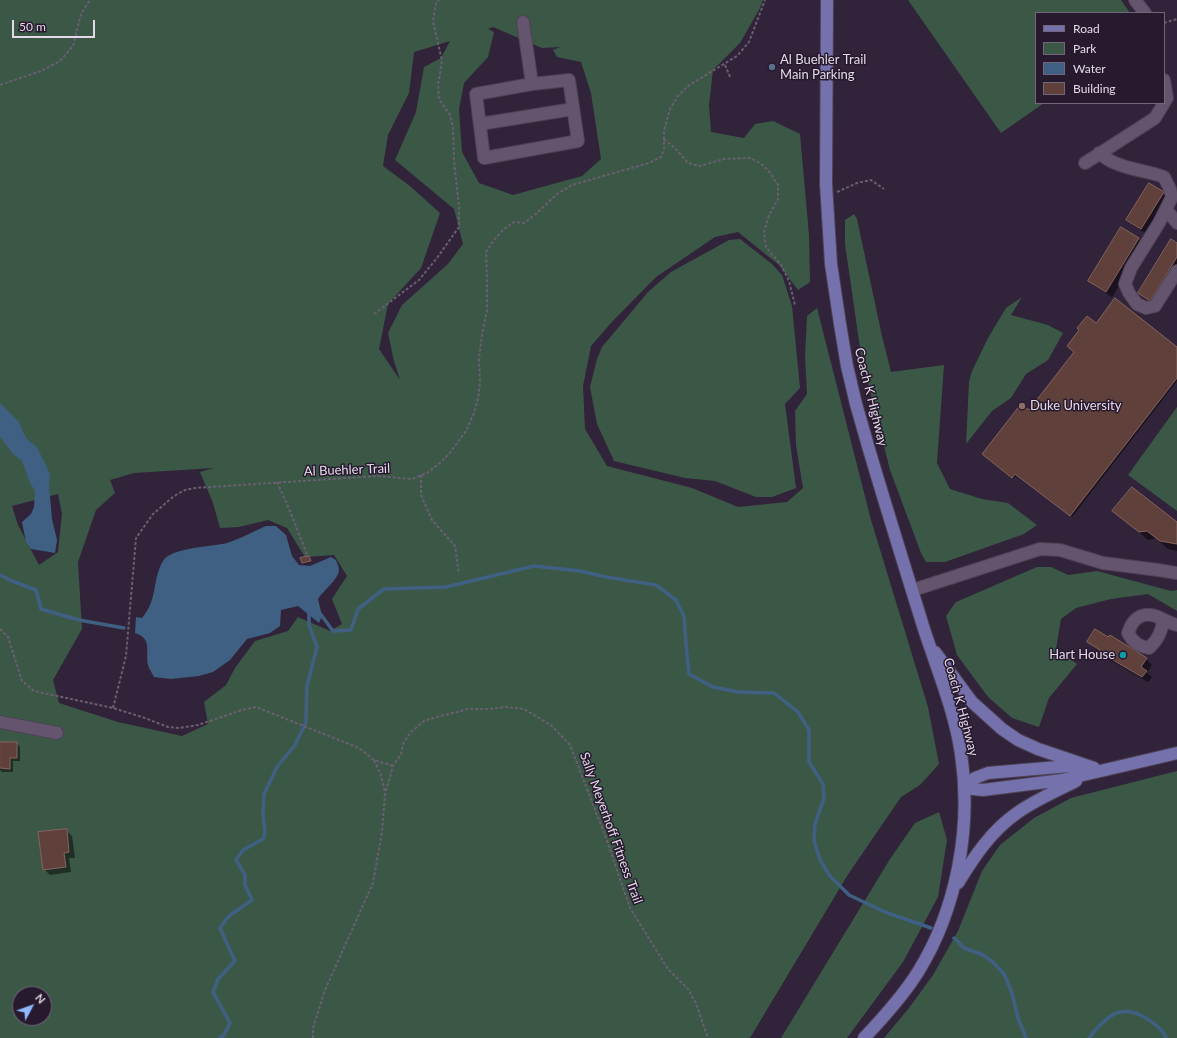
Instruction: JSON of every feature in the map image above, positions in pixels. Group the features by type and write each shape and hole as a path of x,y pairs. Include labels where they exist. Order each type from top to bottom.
{"main road":[{"name":"Coach K Highway","path":"827,0 827,196 833,279 847,366 856,404 949,705 961,753 964,811 962,841 953,890"},
{"path":"929,643 972,702 1002,729 1018,740 1092,770"},
{"path":"964,788 975,778 988,773 1070,766 1092,770 1126,766 1177,753"},
{"path":"864,1038 899,998 918,972 939,932 953,890 979,850 1003,824 1017,813 1092,770"}],"lane":[{"path":"1135,0 1144,12"},
{"path":"523,22 532,84"},
{"path":"569,80 573,109 578,141 484,158 476,94 532,84 569,80"},
{"path":"1165,86 1167,98 1165,101"},
{"path":"1085,163 1155,118 1163,104"},
{"path":"480,124 573,109"},
{"path":"1099,153 1114,163 1164,177 1172,197 1159,223 1131,268 1125,284 1129,293 1137,304 1146,308 1155,306 1177,271"},
{"path":"1166,209 1177,223"},
{"path":"913,590 1040,548 1060,550 1103,563 1177,573"},
{"path":"1163,620 1177,625"},
{"path":"0,722 57,733"}],"path":[{"path":"0,85 41,71 60,61 73,46 81,14 90,0"},
{"path":"374,314 419,280 437,258 458,227 458,194 454,160 453,127 450,115 439,99 438,85 442,61 433,21 436,3 439,0"},
{"name":"Al Buehler Trail","path":"113,708 124,661 136,538 153,514 169,500 185,490 194,488 378,476 412,479 427,473 440,463 449,454 466,431 478,399 480,382 479,359 487,311 486,252 494,240 504,229 514,222 524,223 557,194 572,185 649,163 661,157 664,148 664,132 670,108 678,96 688,86 725,65 737,56 749,42 765,0"},
{"path":"1165,23 1177,19"},
{"path":"725,65 730,77"},
{"path":"664,139 688,162 700,166 724,159 750,158 760,163 768,170 778,185 778,199 769,215 764,232 766,247 781,265 789,281 795,305"},
{"path":"827,196 857,183 871,180 884,189"},
{"path":"421,475 421,495 432,520 455,546 459,574"},
{"path":"277,482 308,557"},
{"path":"0,629 8,637 22,681 34,691 113,708 168,727 179,728 198,725 242,710 256,707 359,748 374,760 393,766"},
{"name":"Sally Meyerhoff Fitness Trail","path":"313,1038 313,1028 325,990 373,883 382,832 385,794 393,766 402,754 403,744 410,733 424,721 468,709 506,707 524,709 552,726 570,744 606,838 630,908 668,969 688,989 696,1003 708,1038"},
{"path":"374,760 381,775 385,794"}],"green space":[{"path":"0,0 763,0 740,43 713,70 709,105 711,132 744,138 755,124 773,121 800,134 809,235 810,282 798,290 779,265 738,232 715,237 656,277 610,324 591,346 583,386 585,429 607,466 692,488 738,507 787,502 803,488 796,445 795,411 807,394 805,356 807,316 817,308 871,520 928,707 939,764 920,785 901,797 847,876 750,1038 0,1038","holes":["493,27 542,48 560,47 553,50 557,57 581,62 591,93 601,159 582,176 513,195 479,183 462,152 459,109 464,83 488,57 494,32 488,29","450,41 441,58 424,67 416,112 395,160 454,209 463,244 448,264 402,305 388,333 400,380 379,349 388,304 421,268 440,213 410,186 383,166 388,135 409,93 414,52","214,468 200,472 213,503 220,528 239,527 268,520 287,528 305,557 334,555 347,576 332,599 342,624 330,631 298,617 288,631 255,641 235,668 226,685 204,702 208,724 182,736 118,722 59,703 53,680 82,629 78,562 96,510 115,493 110,480 134,473","58,494 62,514 58,552 39,565 18,525 12,506"]},
{"path":"908,0 1121,0 1129,12 1035,12 1035,104 1043,104 1001,133"},
{"path":"854,214 857,219 891,372 944,365 937,463 950,489 982,499 1008,503 1037,525 1024,534 945,562 926,562 921,553 890,470 861,355 845,244 845,220"},
{"path":"740,239 772,264 782,275 792,306 800,388 785,404 796,488 772,497 756,497 715,481 685,478 614,461 597,424 590,387 597,359 602,347 648,292 671,272 729,240"},
{"path":"1022,297 1011,315 1048,325 1063,333 1048,360 1026,374 1011,398 992,411 966,444 969,382 972,371 988,338 1006,308"},
{"path":"1177,407 1177,511 1128,475"},
{"path":"1037,567 1051,567 1068,575 1097,571 1171,591 1177,590 1177,611 1148,594 1111,599 1076,608 1061,619 1056,649 1077,664 1049,698 1039,727 1012,718 988,697 957,655 946,616 956,602"},
{"path":"1177,771 1177,1038 884,1038 909,1008 933,975 958,931 982,871 1000,845 1034,818 1071,798"},
{"path":"939,812 947,840 938,897 903,962 847,1038 781,1038 890,859 915,823"}],"water":[{"path":"0,403 19,422 25,436 36,446 50,475 49,485 52,519 57,540 55,553 31,549 26,542 22,522 31,514 34,507 35,491 30,483 22,461 13,454 0,437"},
{"path":"266,526 276,526 286,535 292,556 299,565 310,566 331,557 336,560 339,569 338,574 318,599 322,616 319,623 298,606 281,610 280,626 270,633 247,639 230,660 213,672 199,676 171,679 154,677 148,665 146,642 141,636 135,633 136,617 142,618 147,611 153,597 157,575 163,561 168,556 183,550 227,543"}],"building":[{"path":"1149,183 1164,192 1141,229 1126,220"},
{"path":"1121,227 1139,238 1106,292 1088,281"},
{"path":"1171,239 1177,243 1177,257 1150,301 1138,293"},
{"path":"1115,298 1177,347 1177,378 1070,516 1015,474 1012,478 982,454 1021,404 1029,410 1074,352 1067,346 1079,330 1077,328 1087,316 1096,323"},
{"path":"1132,487 1177,522 1177,544 1160,541 1147,531 1139,532 1112,511"},
{"path":"309,556 311,561 302,563 300,558"},
{"name":"Hart House","path":"1095,629 1108,637 1110,635 1147,658 1141,667 1147,671 1142,677 1099,652 1100,650 1087,642"},
{"path":"0,742 17,742 17,758 10,758 10,769 0,768"},
{"path":"67,829 69,852 64,853 66,867 43,870 38,832"}],"waterway":[{"path":"319,612 333,631 351,630 358,609 384,589 446,587 534,566 580,571 656,585 676,600 684,616 689,674 713,687 738,692 774,693 798,712 809,730 809,762 823,784 824,798 815,824 814,840 820,860 830,876 849,895 885,912 931,928"},
{"path":"0,575 36,590 41,609 79,620 124,628"},
{"path":"220,1038 224,1035 230,1023 213,992 218,979 235,961 220,928 229,916 252,900 245,885 245,875 236,860 243,850 263,839 265,832 263,814 264,794 277,767 295,745 306,722 307,686 317,647 309,625 309,610"},
{"path":"954,938 964,948 983,955 993,962 1004,974 1012,993 1018,1018 1026,1038"},
{"path":"1089,1038 1108,1018 1123,1012 1139,1014 1149,1020 1161,1030 1166,1038"}],"place":[{"name":"Al Buehler Trail Main Parking","path":"772,67"},
{"name":"Duke University","path":"1022,406"},
{"name":"Hart House","path":"1123,655"}]}
